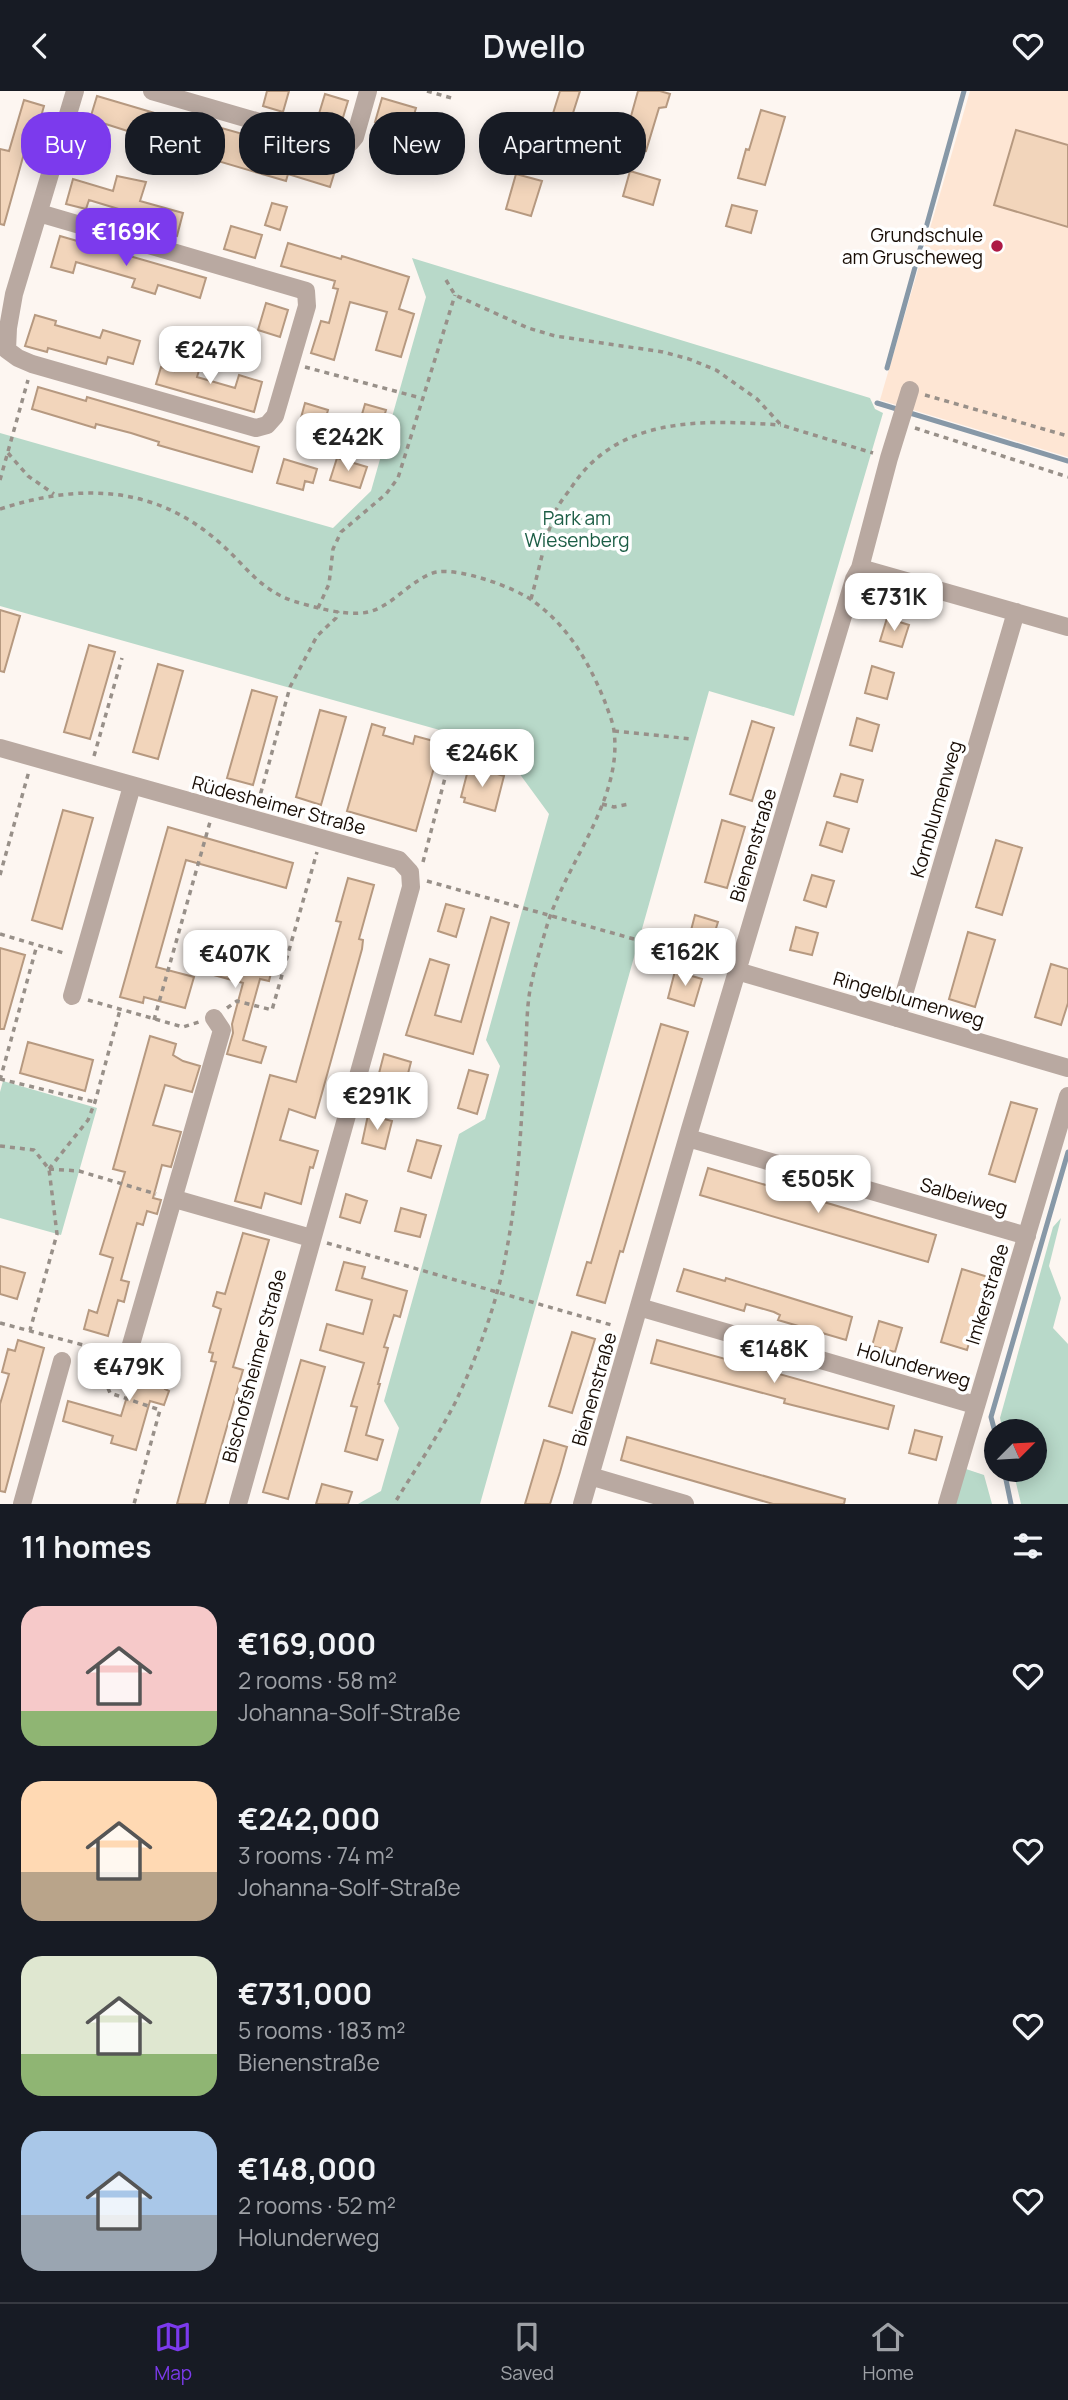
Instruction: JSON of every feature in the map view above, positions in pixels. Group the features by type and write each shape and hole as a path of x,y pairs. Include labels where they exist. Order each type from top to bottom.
{"street":[{"path":"39,213 306,291 307,306 275,416 267,425 256,428 33,365 7,350 7,292 39,213 75,91"},
{"path":"152,91 339,145 350,143 355,137 368,91"},
{"name":"Bienenstraße","path":"582,1504 737,971 854,579 860,568 910,390"},
{"path":"860,568 1068,628"},
{"name":"Kornblumenweg","path":"897,1018 1016,612"},
{"name":"Rüdesheimer Straße","path":"0,748 399,860 418,875"},
{"path":"72,996 132,786"},
{"name":"Bischofsheimer Straße","path":"238,1504 409,895 418,875"},
{"name":"Ringelblumenweg","path":"737,971 1068,1068"},
{"path":"102,1374 128,1355 222,1030 214,1018"},
{"name":"Imkerstraße","path":"947,1504 1068,1096"},
{"name":"Salbeiweg","path":"688,1138 1027,1236"},
{"path":"175,1199 311,1238"},
{"name":"Holunderweg","path":"639,1307 975,1405"},
{"path":"22,1504 62,1361"},
{"path":"590,1476 685,1504"}],"path":[{"path":"427,91 455,99"},
{"path":"446,280 455,295 528,328 555,336 663,352 716,370 757,399 781,425"},
{"path":"318,608 329,584 333,549 341,532 386,494 398,478 455,295"},
{"path":"290,362 421,398"},
{"path":"0,480 33,365"},
{"path":"910,390 1068,436"},
{"path":"531,599 557,509 580,474 605,450 634,436 681,423 781,425 889,458"},
{"path":"900,423 1068,477"},
{"path":"8,452 28,475 56,495"},
{"path":"0,509 30,499 74,492 141,499 164,506 194,523 219,541 264,587 284,597 318,608 338,611 363,613 385,605 418,580 435,572 458,573 484,579 531,599 562,627 590,666 614,731 613,764 602,804 550,916 530,991 520,1147 508,1247 482,1338 454,1405 394,1504"},
{"path":"258,805 290,687 317,636 336,618 338,611"},
{"path":"94,758 122,658"},
{"path":"614,731 692,739"},
{"path":"451,755 418,875 737,971"},
{"path":"0,875 33,757"},
{"path":"602,804 614,807 629,804"},
{"path":"154,1020 214,809"},
{"path":"72,996 183,1027 214,1018 237,1001 272,1010 320,838"},
{"path":"0,935 83,958"},
{"path":"37,945 0,1079 95,1102"},
{"path":"50,1169 88,1120 120,1009"},
{"path":"0,1146 34,1150 50,1169 57,1234 30,1330"},
{"path":"50,1169 79,1171 175,1199"},
{"path":"311,1238 619,1327"},
{"path":"0,1323 128,1355"},
{"path":"102,1374 110,1393 160,1410 134,1504"}],"shaded area":[{"name":"Grundschule am Gruscheweg","path":"970,91 1068,91 1068,457 880,400"}],"green space":[{"name":"Park am Wiesenberg","path":"412,258 870,398 875,409 883,413 794,716 709,691 480,1504 358,1504 381,1491 399,1428 384,1401 459,1134 485,1119 500,1066 486,1040 549,814 500,747 0,606 0,433 333,528 371,491 426,297"},
{"path":"3,1081 97,1108 61,1235 0,1218 0,1092"},
{"path":"1061,1218 1049,1266 1061,1298 1053,1328 1068,1344 1068,1504 1021,1504 1016,1482 1047,1482 1047,1419 1000,1418 1053,1227"},
{"path":"966,1469 984,1475 992,1504 955,1504"}],"building":[{"path":"267,91 289,91 283,112 263,106"},
{"path":"560,91 580,91 573,112 553,112"},
{"path":"638,91 670,94 666,107 659,108 646,151 646,112 632,112"},
{"path":"325,94 348,101 345,112 320,112"},
{"path":"97,96 151,112 125,112 125,130 111,126 111,112 92,112"},
{"path":"382,98 416,108 415,112 378,112"},
{"path":"24,100 44,106 42,112 21,112 21,164 4,225 0,224 0,149 9,151"},
{"path":"761,110 785,117 765,185 738,178"},
{"path":"225,129 239,133 239,167 225,163"},
{"path":"1016,130 1068,145 1068,227 994,205"},
{"path":"266,175 288,175 286,181"},
{"path":"291,175 334,175 330,187"},
{"path":"516,175 542,181 531,216 506,209"},
{"path":"629,175 643,175 660,180 653,205 623,196"},
{"path":"117,176 146,182 140,201 183,213 177,236 132,223 135,214 89,200 86,209 66,204 73,179 113,191"},
{"path":"272,203 287,207 280,230 265,225"},
{"path":"732,205 757,211 751,233 726,226"},
{"path":"231,226 262,235 255,258 224,249"},
{"path":"60,236 206,278 200,298 158,285 155,294 132,287 135,279 76,262 73,273 51,267"},
{"path":"288,243 409,277 399,309 414,314 401,357 376,350 387,312 350,302 334,360 311,353 321,321 329,323 338,289 333,288 335,281 281,266"},
{"path":"266,303 288,310 280,337 258,330"},
{"path":"35,315 56,321 55,325 100,338 103,330 140,341 133,364 108,357 106,364 48,348 47,352 25,346"},
{"path":"178,357 201,364 197,377 235,388 239,375 262,382 254,412 156,384 161,367 174,371"},
{"path":"38,387 86,401 87,397 259,447 252,472 158,445 159,442 131,433 96,424 95,428 32,409"},
{"path":"305,403 328,410 322,432 299,425"},
{"path":"365,404 386,410 380,431 364,427 366,423 360,421"},
{"path":"337,458 367,467 360,488 330,480"},
{"path":"284,459 317,469 313,483 305,481 303,490 277,483"},
{"path":"0,610 20,616 4,672 0,671"},
{"path":"887,618 909,625 902,647 880,641"},
{"path":"89,645 115,652 90,739 64,732"},
{"path":"158,664 183,671 158,759 133,752"},
{"path":"872,666 894,673 887,699 865,693"},
{"path":"252,690 277,697 253,785 227,778"},
{"path":"320,710 346,717 321,805 296,797"},
{"path":"857,718 879,725 872,751 850,745"},
{"path":"752,721 774,728 752,801 730,794"},
{"path":"372,724 385,728 383,735 413,744 415,736 441,743 416,831 347,811"},
{"path":"474,767 504,776 495,811 464,802 465,798 461,797 468,770 472,771"},
{"path":"841,774 863,780 857,802 834,796"},
{"path":"63,810 93,818 62,929 32,920"},
{"path":"722,820 745,827 727,888 705,882"},
{"path":"827,822 849,829 842,852 820,845"},
{"path":"168,827 293,863 286,888 186,860 156,967 194,977 185,1008 144,997 143,1003 120,997"},
{"path":"996,840 1022,848 1002,915 976,907"},
{"path":"812,875 834,881 826,907 804,900"},
{"path":"348,878 374,885 359,939 363,940 362,949 315,1118 289,1109 280,1140 318,1151 313,1168 310,1167 301,1204 265,1193 261,1208 235,1201 270,1075 296,1082 341,922 336,921"},
{"path":"446,904 464,909 456,937 438,931"},
{"path":"695,915 718,922 711,944 689,938"},
{"path":"491,917 509,923 473,1054 406,1035 430,959 449,965 435,1015 461,1022"},
{"path":"796,927 818,933 812,955 790,950"},
{"path":"968,932 995,940 975,1007 949,999"},
{"path":"195,941 265,961 264,966 272,969 269,981 260,979 243,1040 266,1047 261,1063 227,1054 243,983 188,968"},
{"path":"0,948 25,955 4,1029 0,1029"},
{"path":"1051,964 1068,969 1068,1003 1061,1025 1035,1017"},
{"path":"675,971 702,979 694,1006 668,998"},
{"path":"661,1024 688,1032 623,1252 620,1251 605,1303 577,1295 587,1262 591,1263"},
{"path":"150,1036 176,1044 173,1055 200,1066 192,1092 165,1085 153,1125 181,1132 171,1167 162,1165 153,1198 161,1200 157,1214 147,1211 143,1225 137,1223 121,1280 129,1282 124,1302 118,1300 108,1336 84,1329 89,1310 97,1313 113,1258 100,1254 125,1172 113,1169"},
{"path":"28,1042 93,1060 85,1091 20,1073"},
{"path":"384,1054 411,1062 404,1089 377,1081"},
{"path":"469,1070 488,1075 477,1114 458,1108"},
{"path":"1011,1102 1037,1109 1015,1182 989,1174"},
{"path":"368,1115 392,1121 385,1149 362,1143"},
{"path":"417,1140 441,1146 431,1178 408,1171"},
{"path":"708,1168 936,1235 928,1262 700,1195"},
{"path":"346,1194 367,1201 360,1223 340,1217"},
{"path":"401,1208 426,1215 420,1237 395,1231"},
{"path":"243,1233 269,1240 233,1367 243,1370 205,1504 177,1504 216,1362 211,1361 213,1353 209,1352 221,1309 213,1306 217,1292 225,1294"},
{"path":"344,1262 365,1267 362,1278 407,1291 400,1317 394,1315 384,1347 388,1348 366,1435 383,1440 377,1460 345,1451 357,1407 351,1406 364,1363 320,1350 327,1324 363,1334 372,1300 336,1290"},
{"path":"0,1266 25,1273 17,1299 0,1294"},
{"path":"684,1269 725,1281 726,1278 852,1317 846,1340 778,1320 780,1315 774,1312 746,1304 744,1311 677,1291"},
{"path":"962,1269 988,1277 967,1350 941,1342"},
{"path":"879,1321 902,1328 895,1352 872,1346"},
{"path":"572,1332 595,1339 572,1413 549,1406"},
{"path":"18,1340 44,1348 5,1492 0,1491 0,1404 9,1374 2,1372 8,1349 15,1351"},
{"path":"657,1340 894,1406 888,1429 784,1403 785,1399 651,1363"},
{"path":"142,1348 174,1359 165,1389 169,1391 164,1405 150,1401 136,1450 111,1443 113,1436 63,1421 68,1401 121,1416"},
{"path":"301,1360 325,1367 288,1499 263,1492"},
{"path":"915,1430 942,1437 936,1460 909,1453"},
{"path":"627,1437 845,1499 844,1504 773,1504 621,1460"},
{"path":"544,1440 567,1447 560,1472 550,1504 525,1504"},
{"path":"322,1484 352,1492 348,1504 316,1504"}],"waterway":[{"path":"887,368 964,91"},
{"path":"877,403 1068,461"},
{"path":"992,1419 1068,1152"},
{"path":"1006,1482 1011,1504"}],"place":[{"name":"Grundschule am Gruscheweg","path":"997,246"}]}
